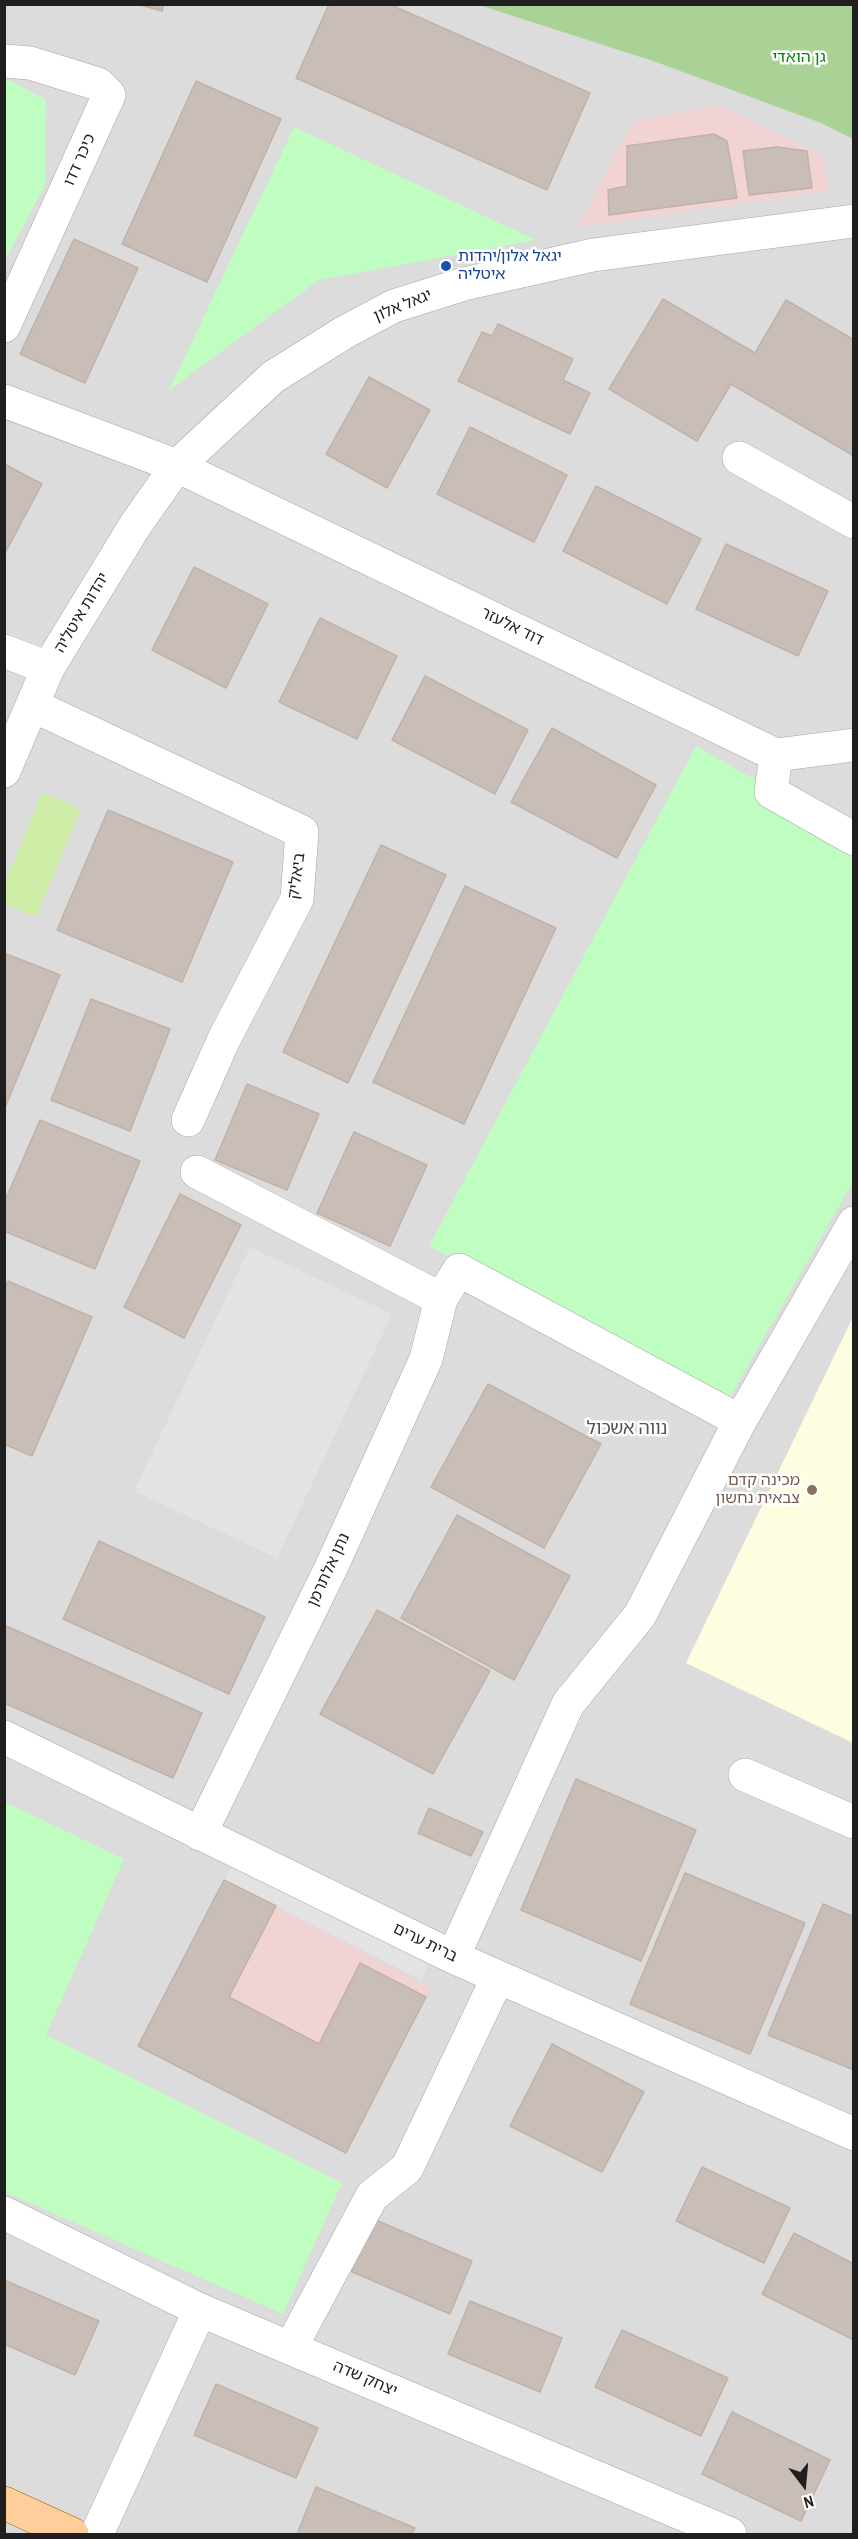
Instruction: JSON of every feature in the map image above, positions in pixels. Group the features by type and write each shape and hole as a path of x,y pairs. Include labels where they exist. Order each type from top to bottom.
{"main road":[{"path":"4,2503 72,2535"}],"street":[{"name":"כיכר דדו","path":"4,61 30,63 98,84 109,95 4,326"},
{"name":"יגאל אלון","path":"177,466 273,377 345,332 394,306 464,284 593,255 854,221"},
{"name":"דוד אלעזר","path":"4,401 177,466 776,755"},
{"path":"739,458 854,522"},
{"name":"יהדות איטליה","path":"4,771 34,706 48,668 136,524 177,466"},
{"path":"4,651 48,668"},
{"name":"ביאליק","path":"34,706 302,832 297,899 224,1039 188,1120"},
{"path":"854,745 776,755 771,792 854,839"},
{"path":"197,1172 441,1299"},
{"path":"453,1957 568,1704 639,1615 740,1420 854,1223"},
{"name":"נתן אלתרמן","path":"200,1834 330,1570 421,1370 441,1299 459,1270 740,1420"},
{"name":"ברית ערים","path":"4,1737 453,1957 854,2134"},
{"path":"745,1774 854,1822"},
{"path":"291,2347 372,2196 407,2168 498,1977"},
{"name":"יצחק שדה","path":"4,2213 200,2310 730,2535"},
{"path":"98,2535 200,2310"}],"shaded area":[{"path":"5,5 853,5 853,2534 5,2534"},
{"path":"720,105 822,155 830,191 578,227 633,121"},
{"path":"250,1247 392,1314 277,1558 134,1491"},
{"name":"מכינה קדם צבאית נחשון","path":"853,1317 853,1743 686,1663"},
{"path":"234,1861 430,1961 421,1980 224,1880"},
{"path":"224,1880 431,1988 346,2153 138,2046"}],"green space":[{"name":"גן הואדי","path":"479,5 853,5 853,139 821,123 656,62"},
{"path":"5,78 46,100 45,186 5,260"},
{"path":"294,127 536,240 319,280 169,390"},
{"path":"696,746 853,836 853,1182 728,1400 429,1246"},
{"path":"42,792 81,809 36,917 5,904 5,883"},
{"path":"5,1802 124,1859 46,2035 342,2183 283,2314 5,2192"}],"building":[{"path":"137,4 164,4 162,11"},
{"path":"329,4 389,4 590,93 547,190 296,78"},
{"path":"196,81 281,119 207,282 122,244"},
{"path":"714,134 727,141 737,198 609,215 608,190 627,186 627,146"},
{"path":"777,147 807,151 812,188 749,195 743,151"},
{"path":"74,239 138,268 85,383 20,354"},
{"path":"663,299 755,353 786,300 854,340 854,456 731,384 697,441 609,389"},
{"path":"498,324 573,359 563,380 590,393 570,434 458,381 482,332 492,336"},
{"path":"369,377 430,410 387,488 326,454"},
{"path":"470,427 567,475 534,542 437,494"},
{"path":"4,464 42,484 4,555"},
{"path":"596,486 701,539 667,604 563,551"},
{"path":"726,544 828,591 798,656 696,609"},
{"path":"194,567 268,604 226,688 152,650"},
{"path":"320,618 397,656 357,739 279,702"},
{"path":"425,676 528,730 495,794 392,740"},
{"path":"552,728 656,785 617,858 511,802"},
{"path":"108,810 233,862 182,982 57,930"},
{"path":"381,845 446,875 348,1083 283,1052"},
{"path":"465,886 556,928 464,1124 373,1082"},
{"path":"4,953 60,975 4,1110"},
{"path":"91,999 170,1029 130,1131 51,1100"},
{"path":"247,1084 319,1114 287,1190 215,1160"},
{"path":"40,1120 140,1161 95,1269 4,1231 4,1203"},
{"path":"354,1132 427,1165 390,1246 317,1213"},
{"path":"180,1194 241,1225 184,1338 124,1307"},
{"path":"8,1281 92,1317 32,1456 4,1444 4,1289"},
{"path":"488,1384 601,1444 544,1548 431,1487"},
{"path":"457,1515 570,1576 514,1680 401,1618"},
{"path":"99,1541 265,1617 229,1694 63,1619"},
{"path":"377,1610 490,1671 433,1774 320,1714"},
{"path":"4,1625 202,1713 173,1778 4,1703"},
{"path":"576,1779 696,1830 641,1961 521,1910"},
{"path":"429,1808 483,1832 471,1856 418,1833"},
{"path":"685,1873 805,1923 750,2054 630,2004"},
{"path":"224,1880 276,1906 229,1997 319,2044 360,1963 426,1997 346,2153 138,2046"},
{"path":"823,1904 854,1917 854,2070 768,2035"},
{"path":"552,2044 644,2092 602,2172 510,2126"},
{"path":"702,2167 790,2208 764,2263 676,2221"},
{"path":"371,2218 472,2261 450,2314 348,2270"},
{"path":"794,2233 854,2264 854,2340 762,2294"},
{"path":"4,2280 99,2321 75,2375 4,2344"},
{"path":"470,2301 562,2338 540,2392 448,2354"},
{"path":"622,2330 728,2378 701,2436 595,2387"},
{"path":"216,2384 318,2428 296,2478 194,2435"},
{"path":"732,2412 830,2460 801,2521 702,2474"},
{"path":"316,2487 415,2528 412,2534 297,2534"}],"place":[{"name":"יגאל אלון/יהדות איטליה","path":"446,266"},
{"name":"מכינה קדם צבאית נחשון","path":"812,1490"}],"district":[{"name":"נווה אשכול","path":"627,1429"}]}
